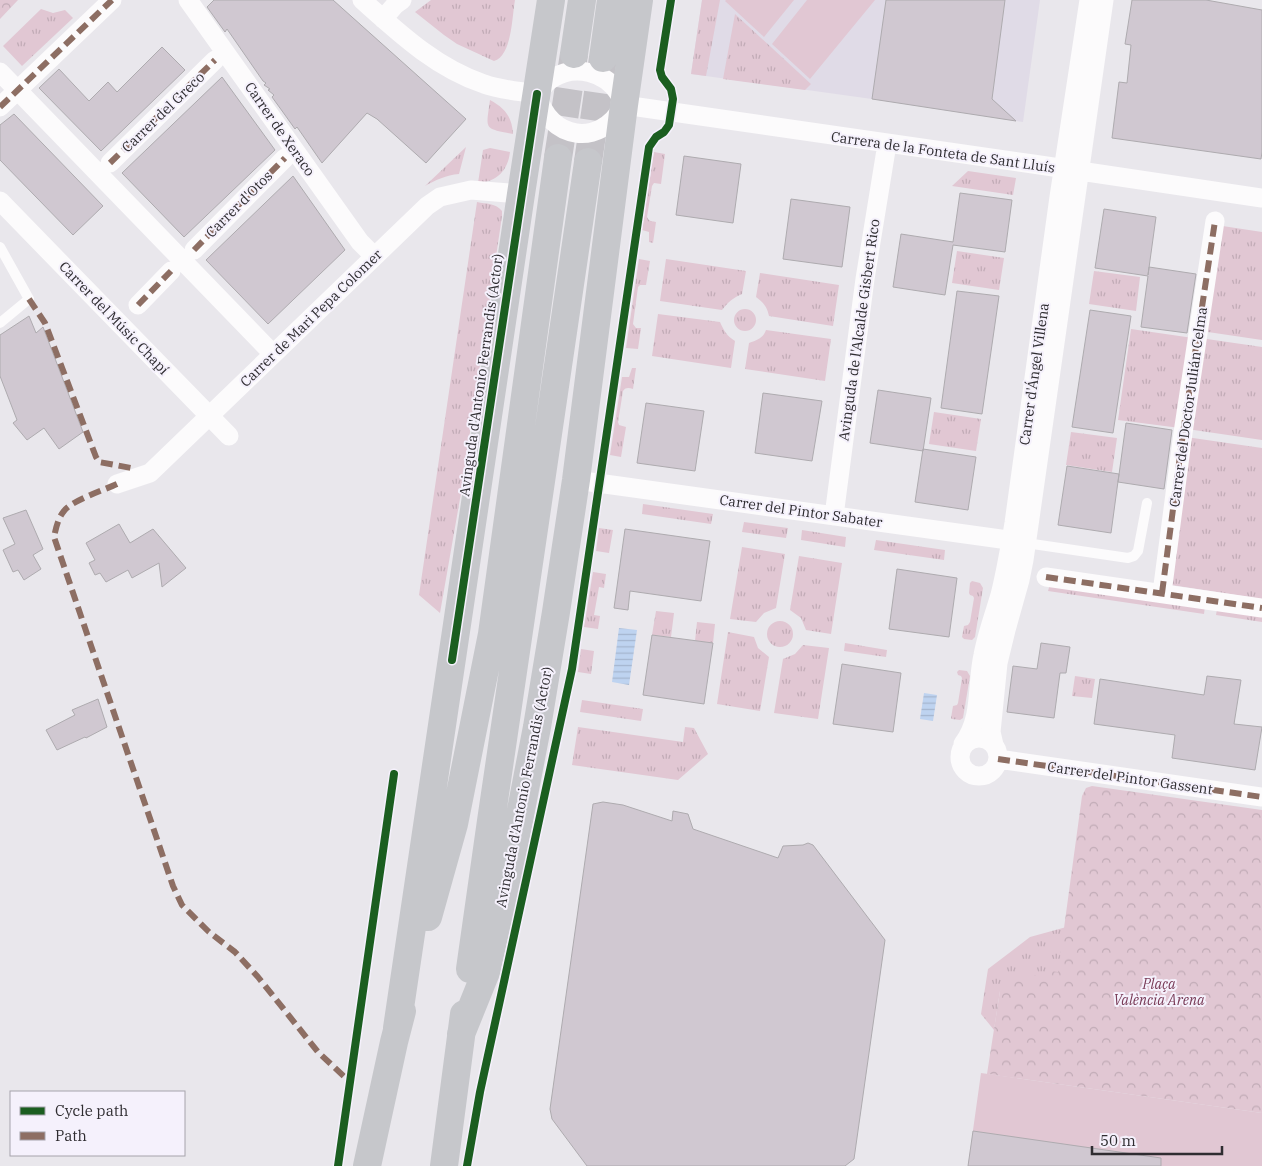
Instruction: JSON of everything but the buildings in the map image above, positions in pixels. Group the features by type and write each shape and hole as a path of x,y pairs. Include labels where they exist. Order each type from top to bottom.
{"main road":[{"name":"Avinguda d'Antonio Ferrandis (Actor)","path":"397,1028 551,0"},
{"path":"574,54 582,0"},
{"path":"603,58 611,0"},
{"name":"Avinguda d'Antonio Ferrandis (Actor)","path":"461,1034 486,972 510,867 537,727 576,480 639,0"},
{"name":"Avinguda d'Antonio Ferrandis (Actor)","path":"367,1166 397,1028 454,824 492,634 558,158"},
{"name":"Avinguda d'Antonio Ferrandis (Actor)","path":"444,1166 493,802 588,162"}],"street":[{"path":"0,107 112,0"},
{"name":"Carrer de Xeraco","path":"188,0 360,242 374,256"},
{"path":"362,0 414,46 443,66 464,77 486,85 536,94"},
{"path":"383,19 402,0"},
{"name":"Carrer d'Ángel Villena","path":"996,752 991,732 998,663 1003,638 1020,580 1018,542 1071,170 1089,0"},
{"name":"Carrer d'Ángel Villena","path":"1071,170 1104,0"},
{"name":"Carrer del Greco","path":"110,163 215,60"},
{"path":"0,72 274,354"},
{"path":"566,72 590,72 602,77 611,84 619,94 624,105 611,122 597,130 581,133 571,132 560,128 544,114 536,94 544,84 566,72"},
{"name":"Carrera de la Fonteta de Sant Lluís","path":"624,105 1262,198"},
{"name":"Avinguda de l'Alcalde Gisbert Rico","path":"834,516 865,279 887,144"},
{"name":"Carrer d'Otos","path":"194,250 285,158"},
{"name":"Carrer de Mari Pepa Colomer","path":"117,484 150,473 426,206 440,197 470,190 521,194"},
{"name":"Carrer del Músic Chapí","path":"3,210 228,436"},
{"name":"Carrer del Doctor Julián Celma","path":"1162,593 1214,220"},
{"path":"138,305 170,272"},
{"name":"Carrer del Pintor Sabater","path":"576,480 1018,542"},
{"name":"Carrer d'Ángel Villena","path":"963,744 972,729 976,717 982,658 987,635 1004,578 1018,542"},
{"path":"1046,577 1262,608"},
{"path":"979,737 988,739 996,752 996,766 989,774 978,777 968,774 961,765 959,754 963,744 970,739 979,737"},
{"name":"Carrer del Pintor Gassent","path":"996,752 1262,797"}],"lane":[{"path":"0,247 29,299 0,323"},
{"path":"1018,542 1128,558 1134,556 1138,551 1147,503"}],"shaded area":[{"path":"702,0 1040,0 1023,122 691,74"}],"green space":[{"path":"0,0 18,0 0,19"},
{"path":"431,0 515,0 508,44 500,58 494,61 457,44 415,12"},
{"path":"702,0 720,0 706,76 691,74"},
{"path":"726,0 794,0 764,37"},
{"path":"807,0 875,0 810,79 772,44"},
{"path":"41,9 53,13 65,10 73,18 22,66 3,46"},
{"path":"735,14 811,84 805,90 723,79"},
{"path":"490,100 500,106 507,114 513,134 491,129 488,122"},
{"path":"466,147 459,174 441,178 425,186"},
{"path":"490,148 510,152 507,164 496,177 478,183 483,150"},
{"path":"654,152 665,154 661,184 654,183 652,186 647,217 650,221 656,222 653,243 649,242 649,232 642,230"},
{"path":"968,171 1016,178 1013,195 952,186"},
{"path":"477,202 497,206 502,211 502,216 461,493 440,613 419,595"},
{"path":"1216,225 1262,232 1262,340 1201,331"},
{"path":"957,251 1004,258 999,290 952,283"},
{"path":"639,259 650,261 646,285 638,287 633,324 636,328 641,328 638,349 626,348"},
{"path":"666,259 746,271 742,294 731,300 722,310 660,301"},
{"path":"1094,271 1140,277 1136,311 1089,304"},
{"path":"760,273 839,285 833,326 769,316 765,305 756,297"},
{"path":"745,309 753,312 756,320 753,328 745,331 737,328 734,320 737,312"},
{"path":"658,314 720,322 726,333 735,341 731,368 652,356"},
{"path":"1131,329 1193,338 1180,428 1118,420"},
{"path":"766,330 831,339 825,381 745,369 749,343 760,338"},
{"path":"1200,338 1262,347 1262,440 1187,429"},
{"path":"632,368 636,368 633,389 626,388 623,391 618,422 619,425 626,427 621,457 610,455 622,377 629,377"},
{"path":"934,412 981,419 976,451 929,444"},
{"path":"1071,432 1117,438 1112,472 1066,465"},
{"path":"1186,437 1262,448 1262,599 1165,584"},
{"path":"643,504 713,514 711,524 642,514"},
{"path":"744,522 788,528 786,538 742,532"},
{"path":"599,528 613,530 609,553 596,551"},
{"path":"802,530 846,537 845,547 801,540"},
{"path":"876,540 945,550 944,560 874,550"},
{"path":"742,547 785,554 776,608 764,613 756,622 730,619"},
{"path":"799,556 842,563 831,634 806,630 801,618 790,610"},
{"path":"593,572 606,574 604,588 599,587 594,615 600,616 598,629 584,627"},
{"path":"972,581 980,583 983,588 975,637 972,640 962,637 964,626 970,622 974,598 969,593"},
{"path":"1050,584 1205,606 1204,614 1048,591"},
{"path":"1217,609 1262,615 1262,622 1216,615"},
{"path":"656,611 674,613 671,637 652,635"},
{"path":"780,621 789,625 793,634 789,643 780,647 771,643 767,634 771,625"},
{"path":"697,622 715,624 713,643 695,641"},
{"path":"728,632 754,637 758,648 769,657 760,711 717,704"},
{"path":"845,643 887,650 886,657 844,651"},
{"path":"803,645 829,648 818,719 774,713 783,659 795,654"},
{"path":"581,649 594,651 591,674 578,672"},
{"path":"959,670 967,671 970,676 963,718 960,720 951,718 953,706 958,703 962,678 958,675 957,672"},
{"path":"1075,676 1095,679 1092,698 1072,696"},
{"path":"582,700 643,709 641,721 580,712"},
{"path":"578,727 683,742 685,727 694,728 708,754 678,780 572,765"},
{"name":"Plaça València Arena","path":"1092,786 1262,810 1262,1113 987,1074 1000,991 1003,985 1051,971 1058,972 1082,796 1086,788"},
{"path":"1070,926 1066,976 1000,991 994,1030 981,1014 988,969 1030,937"},
{"path":"981,1073 1262,1113 1262,1166 968,1166"}],"water":[{"path":"619,628 637,630 629,685 612,682"},
{"path":"924,693 937,695 933,721 920,719"}],"tunnel":[{"path":"558,158 574,54"},
{"path":"588,162 603,58"}],"marked path":[{"path":"0,107 112,0"},
{"path":"110,163 215,60"},
{"path":"194,250 285,158"},
{"path":"1162,593 1183,433 1215,221"},
{"path":"138,305 171,271"},
{"path":"29,299 45,323 99,462 131,468"},
{"path":"117,484 68,507 57,523 54,537 173,886 182,905 209,932 235,952 258,977 318,1052 350,1082"},
{"path":"1046,577 1262,608"},
{"path":"998,759 1262,797"}],"cycle path":[{"path":"467,1166 480,1092 572,669 649,147 656,137 664,132 669,125 673,99 671,89 662,77 660,70 671,0"},
{"path":"452,660 537,94"},
{"path":"338,1166 394,774"}]}
